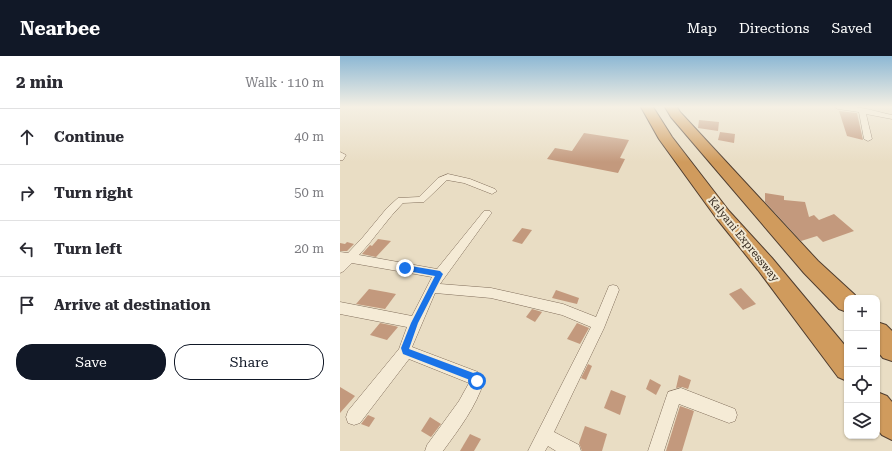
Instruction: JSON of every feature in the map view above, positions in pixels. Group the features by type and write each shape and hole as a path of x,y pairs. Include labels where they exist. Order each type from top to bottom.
{"highway":[{"name":"Kalyani Expressway","path":"658,125 666,139 704,190 765,264 846,367"},
{"path":"685,125 806,261 844,299"},
{"path":"880,336 892,349"},
{"path":"880,410 892,425"}],"street":[{"path":"863,125 868,139"},
{"path":"340,154 342,155 340,158"},
{"path":"340,268 345,257 370,237 390,210 401,200 421,200 444,177 468,182 492,191"},
{"path":"354,418 406,351 405,348 431,288 487,213"},
{"path":"345,257 440,274"},
{"path":"431,288 491,293 574,313 599,324"},
{"path":"536,451 545,435 546,428 599,324 613,290"},
{"path":"340,308 415,323"},
{"path":"406,351 473,377 477,381 476,386 465,404 433,451"},
{"path":"656,451 673,398 676,396 681,396 729,415"},
{"path":"545,435 573,451"}],"building":[{"path":"698,125 719,125 718,131 698,128"},
{"path":"844,125 860,125 863,140 847,136"},
{"path":"720,132 735,134 734,143 718,140"},
{"path":"584,133 629,140 620,158 625,159 618,173 547,159 555,148 572,151"},
{"path":"765,193 784,196 784,200 805,202 809,217 814,215 819,220 834,214 854,231 823,242 817,236 801,241 765,202"},
{"path":"522,228 532,230 522,244 512,241"},
{"path":"378,239 391,241 376,257 362,254 370,245 372,246"},
{"path":"347,242 354,244 347,251 340,251 340,243 345,244"},
{"path":"741,288 756,304 743,310 729,294"},
{"path":"369,289 396,294 385,309 356,304"},
{"path":"556,290 579,298 577,304 552,298"},
{"path":"532,309 542,312 535,322 526,317"},
{"path":"380,323 398,327 387,340 370,335"},
{"path":"577,323 589,328 580,344 567,339"},
{"path":"588,364 592,366 586,380 581,378"},
{"path":"679,375 691,380 688,389 682,387 676,388"},
{"path":"650,379 661,385 656,395 646,389"},
{"path":"340,387 355,396 340,413"},
{"path":"611,390 626,396 620,415 604,408"},
{"path":"680,406 694,411 682,451 666,451"},
{"path":"368,415 375,418 369,427 361,424"},
{"path":"430,417 441,424 431,437 421,431"},
{"path":"585,426 607,434 602,451 582,451 579,443"},
{"path":"470,434 481,439 474,451 460,451"}],"route":[{"path":"405,268 440,274 431,288 415,323 405,348 406,351 473,377 477,381"}]}
